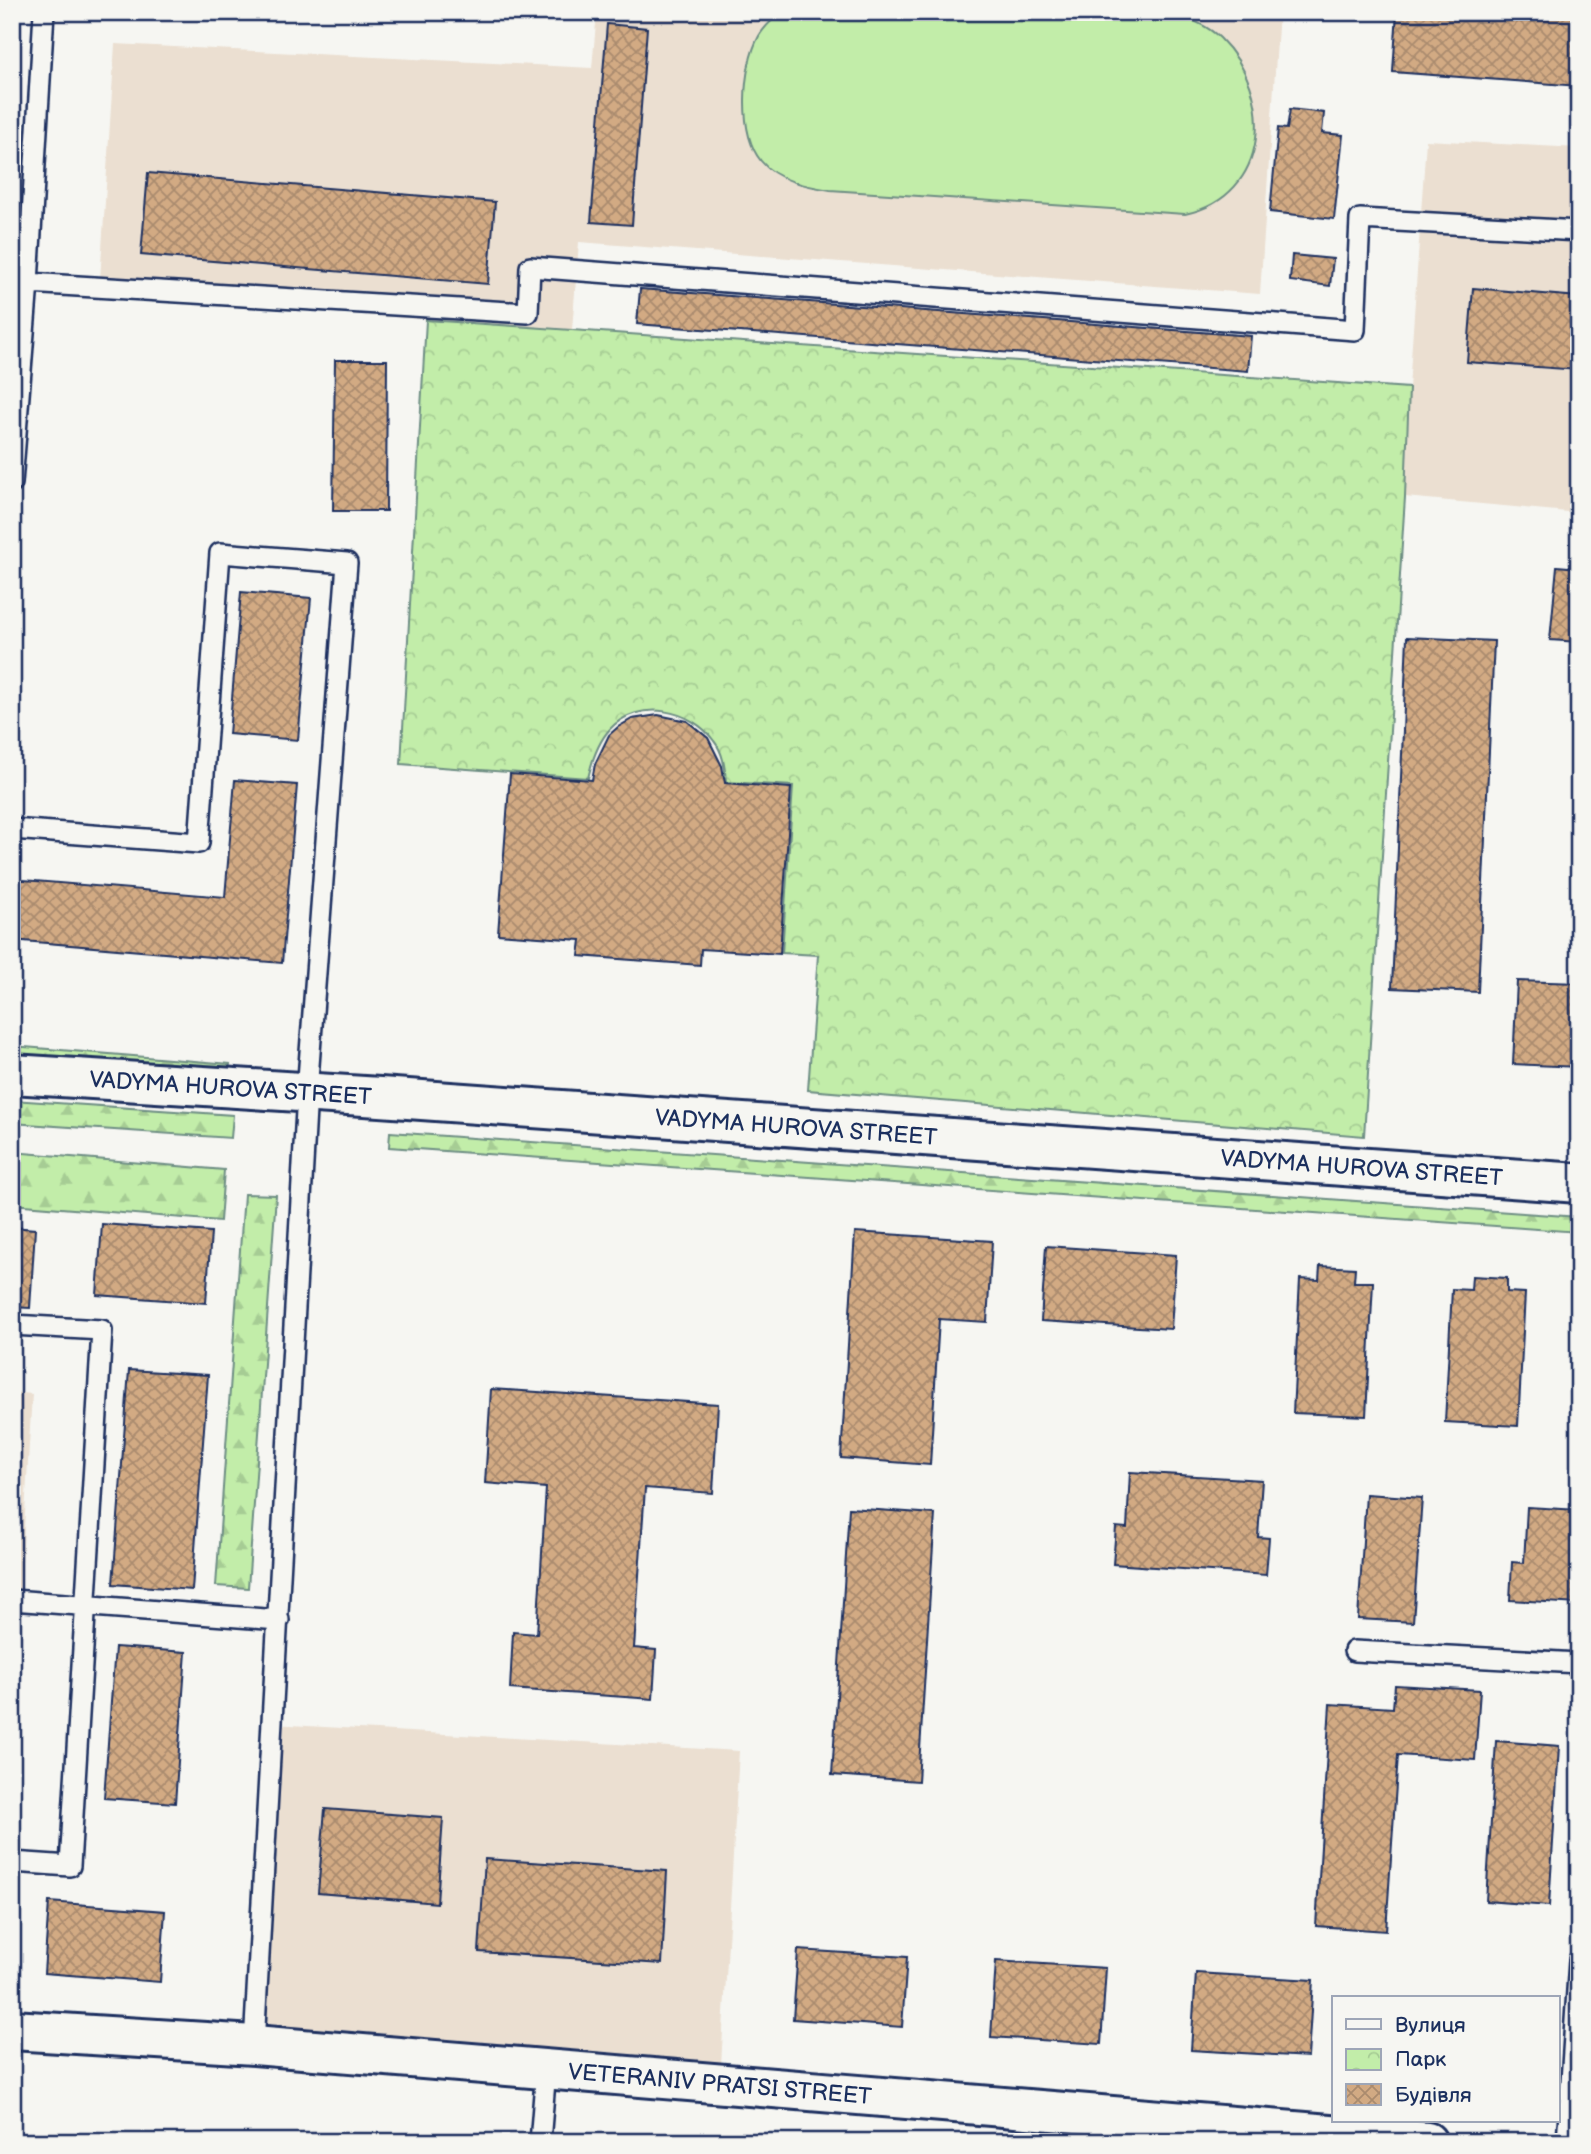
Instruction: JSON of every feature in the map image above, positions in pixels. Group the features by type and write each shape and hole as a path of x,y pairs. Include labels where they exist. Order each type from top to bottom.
{"street":[{"name":"VADYMA HUROVA STREET","path":"12,1073 1579,1183"},
{"name":"VETERANIV PRATSI STREET","path":"12,2030 254,2045 1427,2142"}],"lane":[{"path":"12,482 20,283 44,12"},
{"path":"20,283 528,313 530,267 1355,330 1360,219 1579,231"},
{"path":"12,829 199,842 220,553 347,563 307,1092 254,2045"},
{"path":"12,1325 102,1330 71,1866 12,1862"},
{"path":"12,1600 279,1620"},
{"path":"1353,1651 1579,1663"},
{"path":"1567,2142 1579,1960"},
{"path":"540,2142 546,2069"}],"shaded area":[{"path":"597,12 1279,12 1260,294 579,242 572,330 99,296 115,44 592,68"},
{"path":"1426,140 1579,148 1579,513 1405,497 1409,388"},
{"path":"12,1392 32,1394 15,1682 12,1682"},
{"path":"273,1724 739,1751 720,2083 254,2045"}],"green space":[{"path":"781,12 1172,13 1215,33 1238,61 1250,86 1256,113 1256,140 1249,165 1235,187 1213,204 1185,214 830,190 793,182 775,173 761,161 754,149 746,117 746,82 753,49 763,29"},
{"path":"426,320 1409,388 1405,497 1364,1136 808,1090 818,955 782,953 793,786 726,782 723,760 714,741 693,721 665,711 635,713 610,729 596,752 588,778 401,764"},
{"path":"12,1046 230,1064 228,1082 12,1064"},
{"path":"12,1100 233,1115 231,1138 12,1123"},
{"path":"390,1132 1579,1217 1579,1232 389,1147"},
{"path":"12,1152 224,1170 220,1221 12,1204"},
{"path":"244,1194 276,1195 248,1588 216,1586"}],"building":[{"path":"1397,12 1528,12 1579,16 1579,86 1393,72"},
{"path":"607,24 647,28 632,225 591,222"},
{"path":"1290,109 1324,113 1322,133 1343,135 1334,219 1270,212 1278,128 1287,129"},
{"path":"148,173 495,202 488,284 141,255"},
{"path":"1292,255 1333,259 1330,286 1290,281"},
{"path":"1473,288 1579,297 1579,370 1467,362"},
{"path":"640,289 1251,336 1248,371 637,324"},
{"path":"335,360 387,360 386,511 333,511"},
{"path":"1557,566 1579,568 1579,642 1550,640"},
{"path":"241,592 311,598 298,740 229,734"},
{"path":"1407,637 1494,641 1478,992 1392,988"},
{"path":"658,715 687,721 708,738 722,766 725,783 791,788 780,954 701,949 700,965 579,956 581,940 498,934 510,774 592,780 595,764 609,735 632,719"},
{"path":"235,780 297,785 282,963 12,940 12,879 225,897"},
{"path":"1517,981 1579,983 1579,1067 1513,1064"},
{"path":"102,1224 211,1232 206,1303 97,1295"},
{"path":"12,1227 35,1229 30,1308 12,1307"},
{"path":"855,1232 992,1241 987,1322 939,1319 930,1465 841,1458"},
{"path":"1046,1246 1176,1255 1171,1329 1041,1321"},
{"path":"1320,1266 1355,1268 1354,1282 1373,1282 1366,1416 1293,1413 1300,1279 1319,1280"},
{"path":"1472,1276 1507,1278 1507,1292 1525,1293 1518,1426 1445,1422 1452,1289 1471,1290"},
{"path":"129,1370 208,1375 192,1590 113,1584"},
{"path":"491,1389 718,1404 713,1493 645,1488 634,1648 656,1650 653,1699 510,1689 513,1632 537,1634 546,1488 485,1483"},
{"path":"12,1410 15,1411 12,1455"},
{"path":"1130,1472 1262,1480 1258,1537 1269,1538 1266,1575 1113,1564 1116,1527 1127,1528"},
{"path":"1366,1494 1422,1498 1413,1622 1358,1619"},
{"path":"1527,1507 1579,1510 1579,1604 1510,1600 1512,1562 1524,1563"},
{"path":"849,1508 935,1514 918,1781 832,1775"},
{"path":"115,1647 186,1652 175,1803 104,1798"},
{"path":"1395,1685 1480,1690 1475,1760 1398,1755 1386,1931 1316,1926 1330,1704 1393,1708"},
{"path":"1496,1741 1559,1746 1549,1906 1486,1901"},
{"path":"325,1809 443,1818 437,1903 318,1893"},
{"path":"485,1859 667,1871 662,1964 479,1952"},
{"path":"49,1902 165,1911 160,1982 44,1973"},
{"path":"798,1950 907,1957 902,2027 793,2019"},
{"path":"996,1961 1106,1968 1101,2044 991,2037"},
{"path":"1196,1973 1313,1980 1308,2057 1191,2050"}]}
